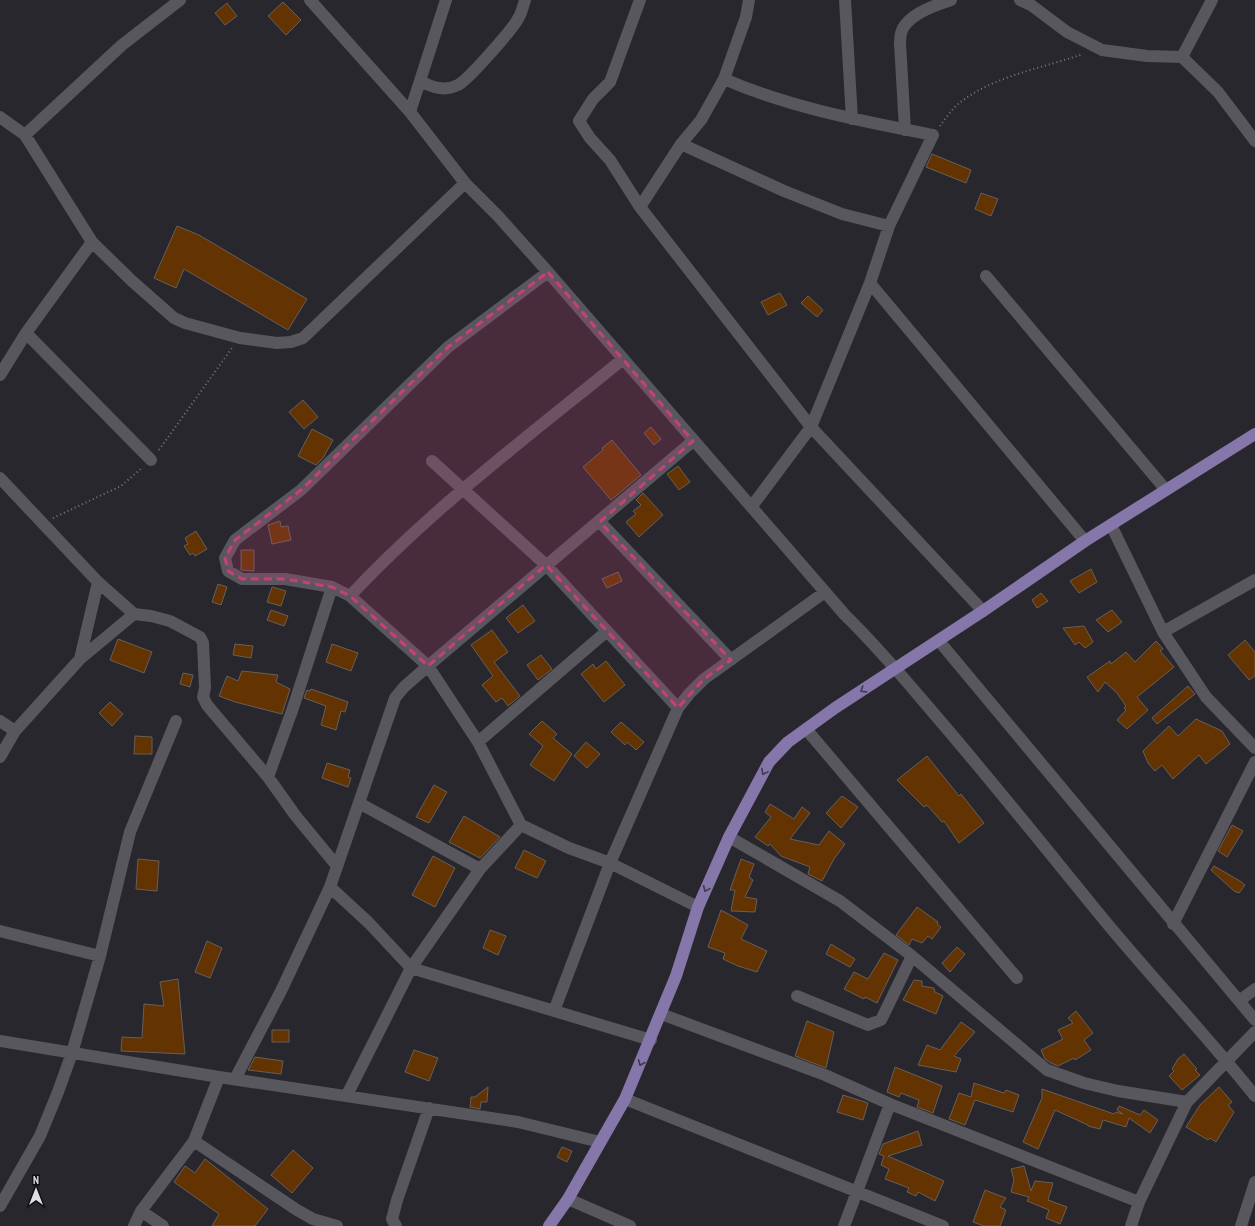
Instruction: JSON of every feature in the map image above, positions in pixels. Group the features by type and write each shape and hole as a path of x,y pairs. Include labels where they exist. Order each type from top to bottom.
{"main road":[{"path":"549,1226 568,1199 625,1099 651,1040 676,976 698,907 729,837 770,762 788,742 835,708 896,670 983,612 1111,524 1255,434"}],"street":[{"path":"25,135 122,46 180,0"},
{"path":"310,0 410,112 465,183 498,216 548,272 825,592 896,670 1006,798 1151,975 1227,1061 1255,1096"},
{"path":"410,112 436,37 446,0"},
{"path":"420,81 432,88 444,89 458,85 470,75 519,18 525,0"},
{"path":"640,0 610,82 593,99 579,121 590,138 610,160 640,207 811,427 983,612"},
{"path":"640,207 681,144 701,120 724,79 746,17 749,0"},
{"path":"845,0 852,119"},
{"path":"905,130 900,43 901,33 905,25 915,17 935,5 951,0"},
{"path":"1020,0 1031,5 1067,32 1102,50 1147,56 1182,57 1218,92 1254,135"},
{"path":"1182,57 1212,0"},
{"path":"724,79 757,94 852,119 933,135 889,226 870,282 811,427 752,506"},
{"path":"0,117 25,135 92,242 132,281 174,318 186,323 240,338 277,343 291,342 303,338 465,183"},
{"path":"681,144 784,191 842,214 889,226"},
{"path":"0,375 26,333 92,242"},
{"path":"548,272 448,347 301,490 235,540 226,558 228,571 242,579 284,579 332,587 350,596 428,666 478,742 521,825 569,848 610,863 698,907"},
{"path":"986,276 1166,490"},
{"path":"870,282 1085,541"},
{"path":"26,333 151,460"},
{"path":"350,596 383,560 463,490 623,359"},
{"path":"235,1079 281,991 330,887 395,698 404,687 428,666 546,565 600,522 693,441"},
{"path":"432,461 546,565 678,708"},
{"path":"0,478 98,582 134,614 151,616 170,621 200,637 203,643 205,688 203,697 207,705 268,777 295,815 337,866"},
{"path":"600,522 731,660"},
{"path":"1111,524 1163,632 1206,697 1255,748"},
{"path":"1163,632 1255,580"},
{"path":"80,659 98,582"},
{"path":"268,777 332,587"},
{"path":"554,1011 610,863 678,708 704,679 825,592"},
{"path":"0,757 15,731 80,659 134,614"},
{"path":"478,742 607,631"},
{"path":"939,641 1173,924 1255,1020"},
{"path":"0,721 15,731"},
{"path":"0,1206 40,1136 58,1092 72,1053 100,956 130,832 176,721"},
{"path":"806,729 1017,978"},
{"path":"1173,924 1255,762"},
{"path":"359,803 480,869"},
{"path":"347,1095 411,968 480,869 521,825"},
{"path":"729,837 840,901 912,956 1047,1070 1084,1083 1118,1091 1187,1102"},
{"path":"330,887 369,923 411,968 651,1040"},
{"path":"0,931 100,956"},
{"path":"797,996 868,1025 881,1020 912,956"},
{"path":"1239,1001 1255,989"},
{"path":"660,1014 825,1075 890,1104 1139,1202"},
{"path":"1131,1226 1139,1202 1187,1102 1255,1032"},
{"path":"0,1041 219,1077 347,1095 518,1122 600,1142"},
{"path":"134,1226 141,1211 194,1141 219,1077"},
{"path":"625,1099 943,1226"},
{"path":"844,1226 890,1104"},
{"path":"396,1226 392,1220 396,1200 428,1108"},
{"path":"194,1141 297,1210 313,1219 336,1226"},
{"path":"1241,1226 1255,1182"},
{"path":"568,1199 630,1226"},
{"path":"141,1211 163,1226"}],"path":[{"path":"933,135 961,101 982,89 1001,80 1094,50 1102,50"}],"highlighted area":[{"path":"548,272 693,441 600,522 731,660 704,679 678,708 546,565 428,666 350,596 332,587 285,579 242,579 228,571 225,558 235,540 301,490 448,347"}],"building":[{"path":"283,2 301,20 286,35 268,16"},
{"path":"227,3 237,16 225,25 215,13"},
{"path":"932,154 971,170 966,183 926,167"},
{"path":"981,193 998,199 991,216 975,209"},
{"path":"177,226 199,235 307,299 288,330 184,269 176,288 154,278"},
{"path":"780,293 787,305 768,315 761,302"},
{"path":"808,296 823,310 817,317 801,303"},
{"path":"303,400 318,417 304,429 289,412"},
{"path":"651,427 661,439 654,445 644,433"},
{"path":"312,429 333,440 323,458 316,465 298,456"},
{"path":"612,440 641,475 611,500 583,467"},
{"path":"678,466 690,482 679,490 667,474"},
{"path":"643,493 663,515 639,537 626,522 636,514 633,511 641,505 636,500"},
{"path":"280,521 281,527 288,526 291,540 272,544 268,525"},
{"path":"196,531 207,549 195,556 193,553 190,555 184,546 188,544 185,538"},
{"path":"241,550 254,550 254,571 241,570"},
{"path":"1091,569 1097,582 1079,593 1070,581"},
{"path":"618,572 622,581 607,588 602,579"},
{"path":"218,584 227,587 221,605 212,602"},
{"path":"272,587 286,591 281,606 267,602"},
{"path":"1041,593 1048,601 1037,608 1032,600"},
{"path":"523,605 535,621 518,633 506,618"},
{"path":"271,610 288,616 284,626 267,620"},
{"path":"1112,610 1122,622 1108,632 1096,620"},
{"path":"1084,626 1093,642 1085,648 1079,642 1075,645 1063,628"},
{"path":"492,630 508,652 494,662 520,696 508,706 502,698 496,702 482,685 493,676 471,645"},
{"path":"118,639 152,652 144,673 110,660"},
{"path":"1245,640 1255,652 1255,676 1249,680 1228,655"},
{"path":"1156,641 1163,649 1160,651 1174,667 1137,697 1148,710 1127,729 1117,720 1126,710 1124,708 1126,706 1117,693 1105,682 1098,692 1087,677 1110,661 1111,664 1126,652 1135,662"},
{"path":"235,644 253,646 251,658 233,655"},
{"path":"332,644 358,653 351,671 326,662"},
{"path":"541,655 552,669 538,680 527,665"},
{"path":"606,661 625,685 604,702 581,674 593,664 596,669"},
{"path":"242,671 278,675 276,682 290,689 282,714 235,702 219,696 227,676 238,681"},
{"path":"183,673 193,675 190,687 180,684"},
{"path":"1188,686 1195,694 1157,724 1152,718"},
{"path":"311,689 348,702 345,712 341,711 336,730 321,725 326,706 304,698 307,690 310,691"},
{"path":"110,702 123,714 112,726 99,713"},
{"path":"1196,719 1222,731 1230,744 1206,764 1199,755 1173,779 1162,765 1155,771 1148,763 1143,751 1169,726 1178,736"},
{"path":"542,721 557,734 553,738 572,754 554,781 530,765 543,746 529,734"},
{"path":"621,722 644,742 636,750 627,742 625,745 611,732"},
{"path":"135,736 152,737 152,754 134,754"},
{"path":"586,742 600,754 587,768 574,756"},
{"path":"927,756 959,796 961,794 984,823 959,843 944,821 942,822 927,805 924,807 897,780"},
{"path":"327,763 350,770 348,777 351,778 348,787 322,778"},
{"path":"434,785 447,792 429,823 416,817"},
{"path":"842,796 858,807 841,828 826,813"},
{"path":"770,804 794,819 802,807 810,813 790,839 819,845 829,831 845,844 834,859 822,881 808,874 810,867 781,856 770,844 768,846 755,837 771,817 765,812"},
{"path":"464,816 500,837 480,858 449,842"},
{"path":"1232,825 1243,831 1227,857 1218,851"},
{"path":"524,850 546,861 537,878 515,868"},
{"path":"433,856 455,868 435,907 412,895"},
{"path":"138,859 159,861 157,891 136,889"},
{"path":"741,859 754,864 749,877 753,880 745,897 757,899 755,912 731,911 735,890 730,890"},
{"path":"1214,866 1245,885 1239,893 1234,891 1211,870"},
{"path":"917,907 938,922 937,924 941,927 932,939 928,936 922,943 912,939 909,945 896,935"},
{"path":"721,910 748,925 741,939 767,951 757,972 723,959 725,953 708,947"},
{"path":"490,930 506,936 498,955 483,948"},
{"path":"207,941 222,948 210,978 195,972"},
{"path":"831,944 855,959 850,967 826,954"},
{"path":"957,947 965,954 950,972 942,963"},
{"path":"884,953 898,960 877,1003 865,997 864,999 844,989 854,972 868,979"},
{"path":"178,979 185,1054 121,1051 122,1037 142,1038 144,1004 164,1006 160,982"},
{"path":"914,980 922,981 922,986 934,988 935,992 943,996 936,1014 903,1000"},
{"path":"1076,1011 1093,1033 1084,1040 1091,1050 1075,1060 1074,1058 1058,1066 1045,1059 1041,1050 1063,1039 1058,1030 1073,1023 1068,1018"},
{"path":"807,1021 834,1032 826,1068 795,1056"},
{"path":"961,1022 975,1032 954,1056 961,1059 956,1072 918,1065 927,1045 940,1050"},
{"path":"272,1030 289,1030 289,1042 272,1042"},
{"path":"414,1050 438,1058 429,1081 405,1072"},
{"path":"1184,1054 1197,1069 1195,1070 1200,1075 1182,1090 1169,1076 1174,1071 1172,1069 1178,1059"},
{"path":"255,1057 283,1061 281,1074 248,1070"},
{"path":"895,1067 942,1086 933,1113 917,1107 919,1100 901,1093 899,1097 887,1092"},
{"path":"974,1083 1004,1093 1006,1090 1019,1095 1013,1112 975,1100 965,1125 949,1119 959,1093 971,1097"},
{"path":"488,1087 487,1102 481,1102 480,1109 470,1107 471,1097 475,1097"},
{"path":"1219,1087 1232,1102 1228,1105 1234,1112 1216,1142 1210,1138 1208,1140 1186,1127 1200,1105"},
{"path":"1042,1089 1114,1114 1116,1112 1123,1114 1117,1110 1119,1106 1140,1115 1144,1110 1158,1120 1150,1133 1129,1118 1126,1127 1103,1120 1100,1129 1088,1126 1055,1110 1038,1149 1023,1142 1042,1098"},
{"path":"843,1095 868,1103 863,1120 837,1112"},
{"path":"918,1131 922,1145 888,1156 944,1181 935,1201 918,1192 916,1196 907,1192 909,1188 885,1179 889,1169 881,1165 884,1156 879,1154 883,1144"},
{"path":"562,1147 572,1151 567,1162 557,1157"},
{"path":"293,1150 313,1168 292,1193 271,1175"},
{"path":"205,1159 268,1209 255,1226 212,1226 219,1214 174,1182 185,1166 195,1173"},
{"path":"1024,1166 1031,1191 1035,1181 1053,1183 1048,1200 1067,1207 1060,1224 1046,1218 1049,1210 1027,1201 1029,1197 1011,1192 1014,1180 1011,1169"},
{"path":"985,1190 1006,1198 1000,1207 1006,1210 1000,1226 984,1226 973,1222"}]}
